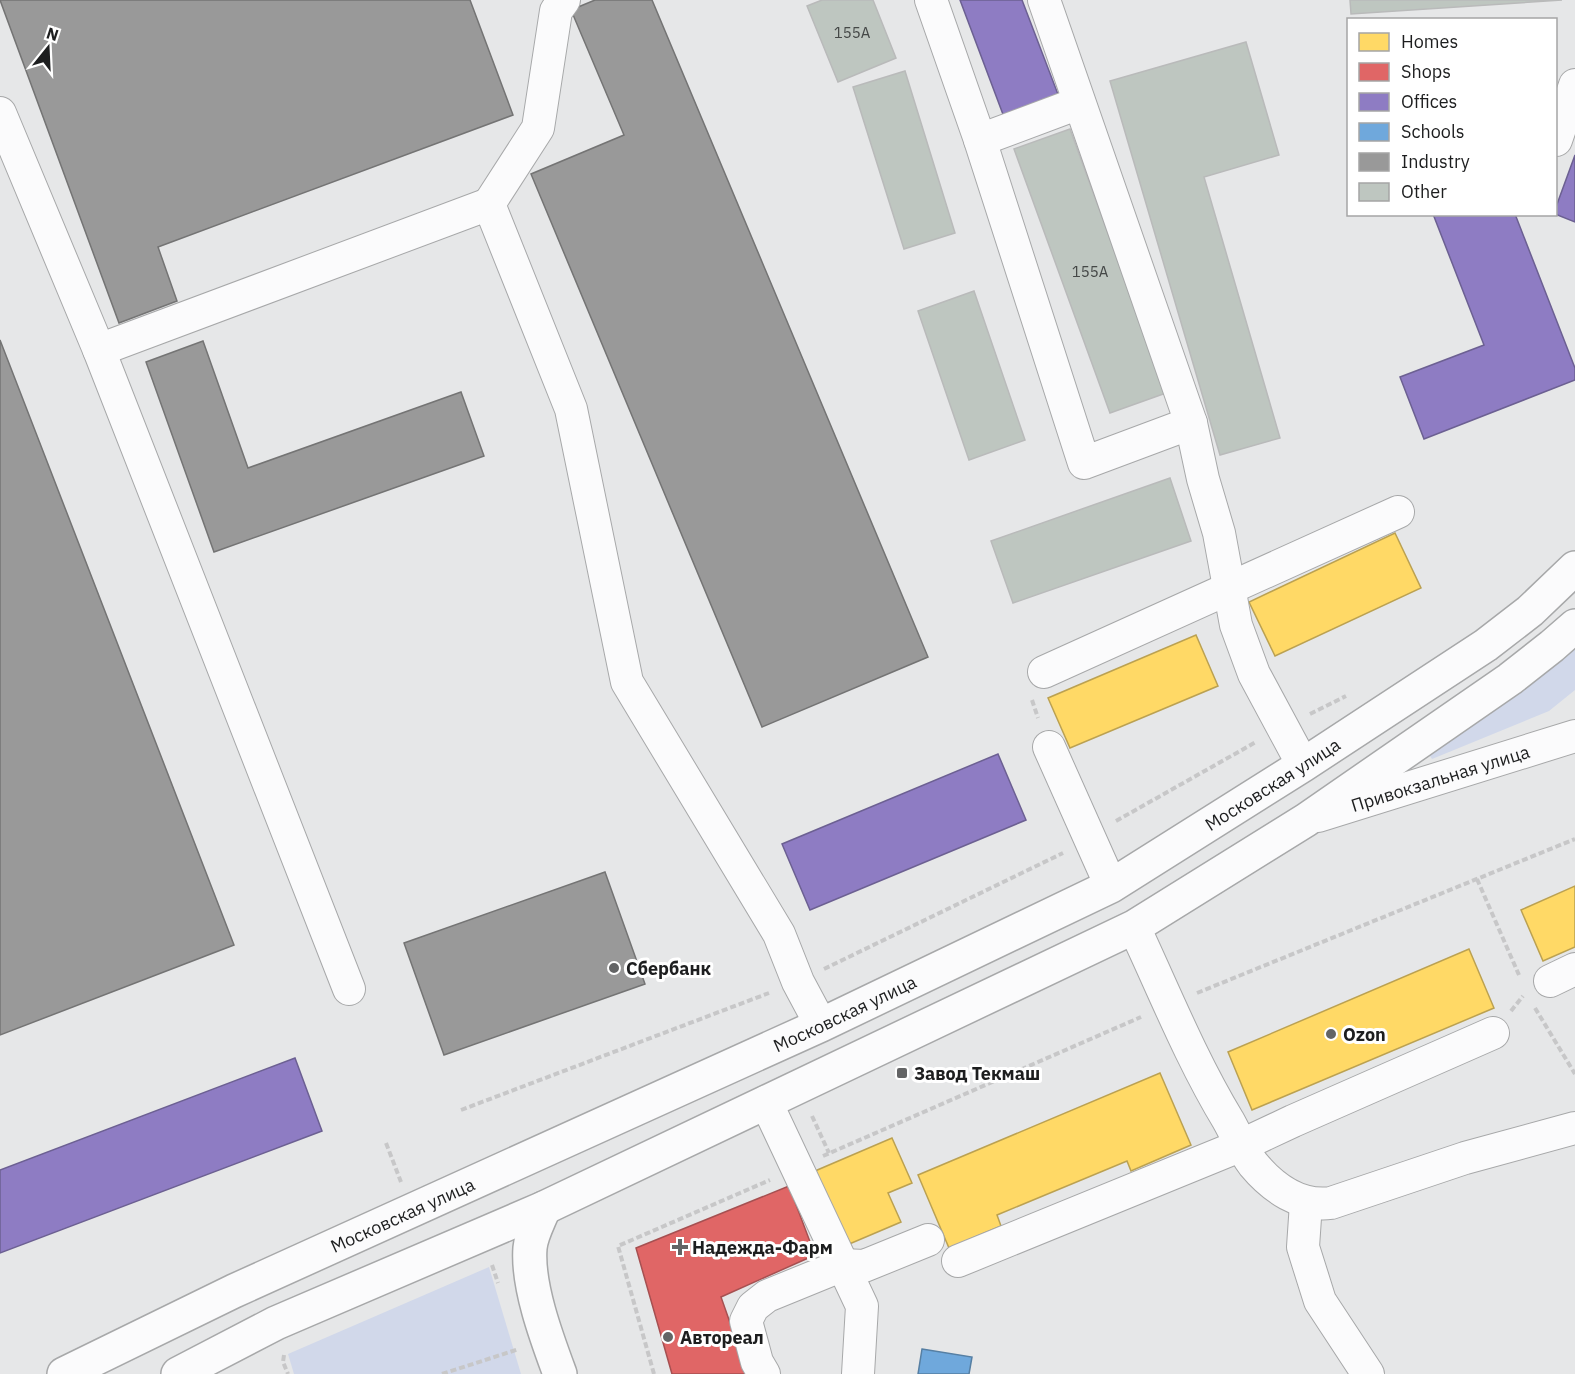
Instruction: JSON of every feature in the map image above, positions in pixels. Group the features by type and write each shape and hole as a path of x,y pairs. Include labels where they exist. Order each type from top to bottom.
{"main road":[{"name":"Московская улица","path":"82,1371 234,1291 821,1025 1111,886 1304,765 1486,645 1530,611 1575,568"},
{"path":"178,1374 276,1323 544,1208 1134,927 1306,820 1510,679 1575,626"},
{"path":"544,1208 530,1247 533,1285 548,1342 560,1374"}],"street":[{"path":"99,350 489,204 538,128 556,11 564,0"},
{"path":"931,0 980,140 1084,463 1191,423"},
{"path":"1044,0 1191,423 1203,479 1219,533 1236,626 1254,674 1304,765"},
{"path":"1557,137 1575,85"},
{"path":"980,140 1079,103"},
{"path":"0,113 99,350 349,989"},
{"path":"489,204 572,410 627,682 779,934 798,982 821,1025"},
{"path":"1044,672 1398,512"},
{"name":"Привокзальная улица","path":"1306,820 1575,736"},
{"path":"1049,747 1111,886"},
{"path":"1134,927 1210,1090 1242,1145 1253,1163 1271,1181 1296,1199 1306,1203 1331,1203 1465,1158 1575,1128"},
{"path":"958,1261 1242,1145 1493,1033"},
{"path":"766,1102 862,1306 858,1374"},
{"path":"1306,1203 1303,1247 1320,1300 1368,1374"},
{"path":"764,1374 757,1362 746,1321 753,1307 767,1296 843,1265 864,1266 928,1240"}],"path":[{"path":"1044,672 1032,700 1049,747"},
{"path":"654,1374 618,1246 1170,1004 1575,839"},
{"path":"1493,1033 1526,991 1562,975"},
{"path":"461,1110 798,982"},
{"path":"386,1143 404,1188"},
{"path":"489,1258 501,1292"},
{"path":"442,1374 519,1349 522,1357"}],"shaded area":[{"path":"1575,649 1575,690 1549,711 1432,759 1426,750 1531,684"},
{"path":"489,1267 521,1374 294,1374 288,1354"}],"building: Homes":[{"path":"1395,533 1421,588 1275,656 1249,602"},
{"path":"1196,635 1218,686 1070,748 1048,698"},
{"path":"1575,886 1575,947 1543,961 1521,910"},
{"path":"1469,949 1494,1008 1252,1110 1228,1052"},
{"path":"1160,1073 1191,1145 1131,1171 1127,1161 997,1215 1001,1226 949,1248 918,1175"},
{"path":"892,1138 912,1183 888,1193 901,1222 847,1245 815,1171"}],"building: Shops":[{"path":"789,1186 815,1255 721,1297 748,1374 672,1374 636,1248"}],"building: Offices":[{"path":"960,0 1022,0 1059,97 1004,117"},
{"path":"1575,155 1575,222 1557,215 1557,204"},
{"path":"1434,216 1516,216 1575,368 1575,380 1424,439 1400,377 1484,345"},
{"path":"998,754 1026,820 810,910 782,844"},
{"path":"295,1058 322,1131 0,1253 0,1170"}],"building: Schools":[{"path":"922,1349 972,1357 969,1374 918,1374"}],"building: Industry":[{"path":"0,0 470,0 513,115 158,247 177,301 119,323"},
{"path":"595,0 652,0 928,657 762,727 531,174 624,135 571,10"},
{"path":"0,340 234,945 0,1035"},
{"path":"203,341 248,468 461,392 484,456 214,552 146,362"},
{"path":"605,872 645,984 444,1055 404,943"}],"building: Other":[{"path":"822,0 873,0 896,58 838,82 807,6"},
{"path":"1350,0 1562,0 1351,14"},
{"path":"1246,42 1279,155 1204,177 1280,438 1220,455 1110,81"},
{"path":"905,71 955,233 904,249 853,87"},
{"path":"1070,129 1166,393 1110,413 1014,149"},
{"path":"974,291 1025,440 969,460 918,311"},
{"path":"1170,478 1191,541 1013,603 991,541"}],"place":[{"name":"Сбербанк","path":"614,968"},
{"name":"Ozon","path":"1331,1034"},
{"name":"Завод Текмаш","path":"902,1073"},
{"name":"Надежда-Фарм","path":"680,1247"},
{"name":"Автореал","path":"668,1337"}]}
